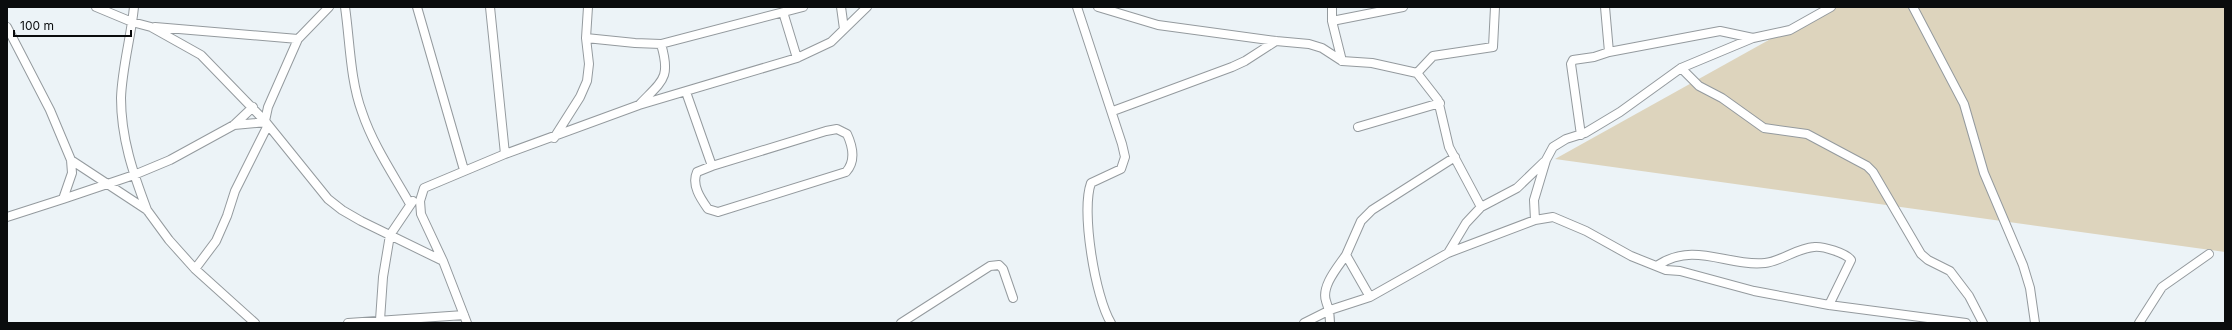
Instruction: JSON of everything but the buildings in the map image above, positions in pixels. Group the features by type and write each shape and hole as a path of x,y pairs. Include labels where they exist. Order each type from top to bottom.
{"street":[{"path":"96,7 132,22 150,27 298,39"},
{"path":"134,7 121,96 125,141 134,175 147,210 169,240 195,269 255,323"},
{"path":"195,269 216,241 227,216 235,191 266,123 268,107 298,39 329,7"},
{"path":"345,7 355,86 361,111 369,131 410,204"},
{"path":"417,7 464,170"},
{"path":"490,7 506,154"},
{"path":"554,138 580,97 587,81 589,64 586,38 588,7"},
{"path":"586,38 661,44 803,7"},
{"path":"841,7 844,29"},
{"path":"380,320 383,277 390,235 410,204 424,188 464,170 554,138 639,105 797,58 826,45 867,7"},
{"path":"1077,7 1113,111 1125,157 1124,165 1117,172 1091,183 1087,206 1088,227 1097,280 1111,323"},
{"path":"1098,7 1158,25 1316,46 1342,61 1372,63 1418,74 1440,103 1448,142 1481,207"},
{"path":"1332,7 1332,21 1342,61"},
{"path":"1332,21 1403,7"},
{"path":"1418,74 1433,56 1493,47 1495,7"},
{"path":"1605,7 1609,52"},
{"path":"1535,220 1534,200 1546,160 1553,147 1566,139 1581,135 1627,107 1682,68 1753,38 1790,30 1831,7"},
{"path":"1913,7 1964,104 1984,173 2023,265 2030,288 2035,323"},
{"path":"784,12 797,58"},
{"path":"7,27 50,110 71,160 70,180 63,199"},
{"path":"150,27 201,55 253,108 328,199 342,210 443,261"},
{"path":"1581,135 1571,64 1573,60 1720,32 1753,38"},
{"path":"1113,111 1246,61 1276,41"},
{"path":"639,105 665,77 667,68 661,44"},
{"path":"1682,68 1699,86 1722,98 1764,128 1807,134 1867,166 1873,172 1924,258 1950,271 1969,296 1983,323"},
{"path":"686,92 712,166"},
{"path":"1358,127 1440,103"},
{"path":"7,216 134,175 170,160 234,125 253,108 268,107"},
{"path":"234,125 266,123"},
{"path":"837,130 847,134 852,156 851,166 846,172 718,212 708,209 700,196 695,183 697,172 712,166 826,131 837,130"},
{"path":"1330,323 1330,310 1325,301 1326,289 1331,277 1346,255 1361,221 1368,212 1455,157"},
{"path":"71,160 147,210"},
{"path":"1448,253 1466,223 1481,207 1517,188 1546,160"},
{"path":"424,188 420,201 421,214 443,261 467,323"},
{"path":"1304,323 1330,310 1370,297 1448,253 1535,220 1553,217 1558,218 1631,256 1658,265 1666,270 1680,271 1754,291 1829,305 1966,323"},
{"path":"1658,265 1670,258 1688,255 1714,255 1765,263 1817,247 1844,255 1851,260 1829,305"},
{"path":"2139,323 2162,287 2209,254"},
{"path":"1346,255 1370,297"},
{"path":"901,323 990,266 999,265 1003,269 1014,298"},
{"path":"348,323 464,315"}],"shaded area":[{"path":"1828,7 2225,7 2225,252 1555,159"}]}
